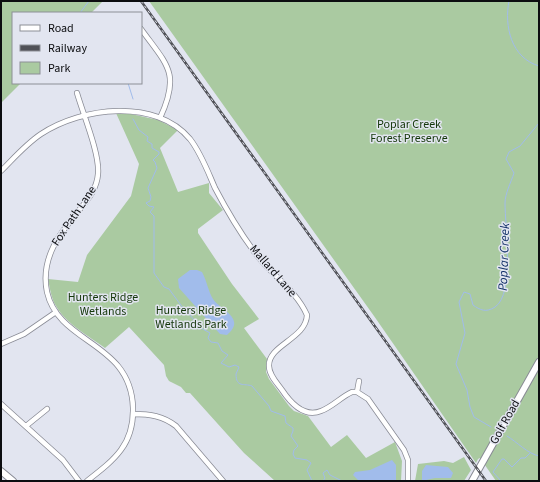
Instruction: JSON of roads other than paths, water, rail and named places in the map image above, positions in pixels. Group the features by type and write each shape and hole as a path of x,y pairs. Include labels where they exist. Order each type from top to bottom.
{"main road":[{"name":"Golf Road","path":"472,481 539,362"},
{"path":"1,471 13,481"}],"street":[{"path":"142,30 167,64 171,81 170,94 160,118"},
{"name":"Fox Path Lane","path":"77,93 97,161 98,175 94,190 56,239 49,256 46,280 49,299 56,312 69,326 106,354 123,371 132,392 133,414 128,439 122,450 112,463 88,481"},
{"name":"Mallard Lane","path":"1,170 23,148 42,134 67,121 84,116 122,110 140,112 160,118 176,127 190,140 222,201 253,251 296,296 307,315 304,328 278,350 270,361 268,367 271,375 294,406 308,412 321,412 345,395 352,392 357,392"},
{"path":"1,344 24,334 56,312"},
{"path":"359,381 357,392 368,399 404,450 408,460 408,481"},
{"path":"1,404 62,460 79,481"},
{"path":"26,426 47,409"},
{"path":"133,414 156,415 176,426 223,481"}],"water":[{"path":"190,270 202,272 213,299 233,319 234,324 227,335 220,334 179,288 178,279"},
{"path":"392,460 396,465 396,481 359,481 353,475 355,472 370,470"},
{"path":"426,465 448,467 453,473 451,478 435,478 422,481 422,471"}],"waterway":[{"path":"81,12 89,1"},
{"name":"Poplar Creek","path":"509,1 509,30 516,49 529,62 539,66"},
{"path":"128,84 133,99"},
{"path":"133,119 139,130 148,137 147,141 152,144 152,148 159,152 153,160 157,168 148,188 151,197 150,201 146,203 149,206 154,207 150,212 154,216 154,273 164,287 169,289 186,312 201,328 210,333 208,338 211,342 218,343 222,351 228,355 221,363 229,367 235,365 239,367 236,374 237,381 241,384 252,386 269,406 271,411 285,416 286,423 293,428 291,436 298,446 294,450 293,454 295,458 307,460 311,463 307,470 312,481"},
{"name":"Poplar Creek","path":"491,427 474,417 470,407 467,390 456,364 465,333 459,302 464,292 470,294 473,305 481,309 492,309 501,300 505,288 508,259 505,199 514,173 506,159 509,152 520,146 539,123"},
{"name":"Poplar Creek","path":"507,436 527,450 539,456"},
{"path":"501,481 493,472 502,459 504,459 512,467 521,458 525,458 530,453"},
{"path":"323,481 325,478 323,473 327,470 330,475 342,481"}],"railway":[{"path":"141,1 486,481"}],"park label":[{"name":"Poplar Creek Forest Preserve","path":"409,131"},
{"name":"Hunters Ridge Wetlands","path":"103,304"},
{"name":"Hunters Ridge Wetlands Park","path":"191,317"}]}
